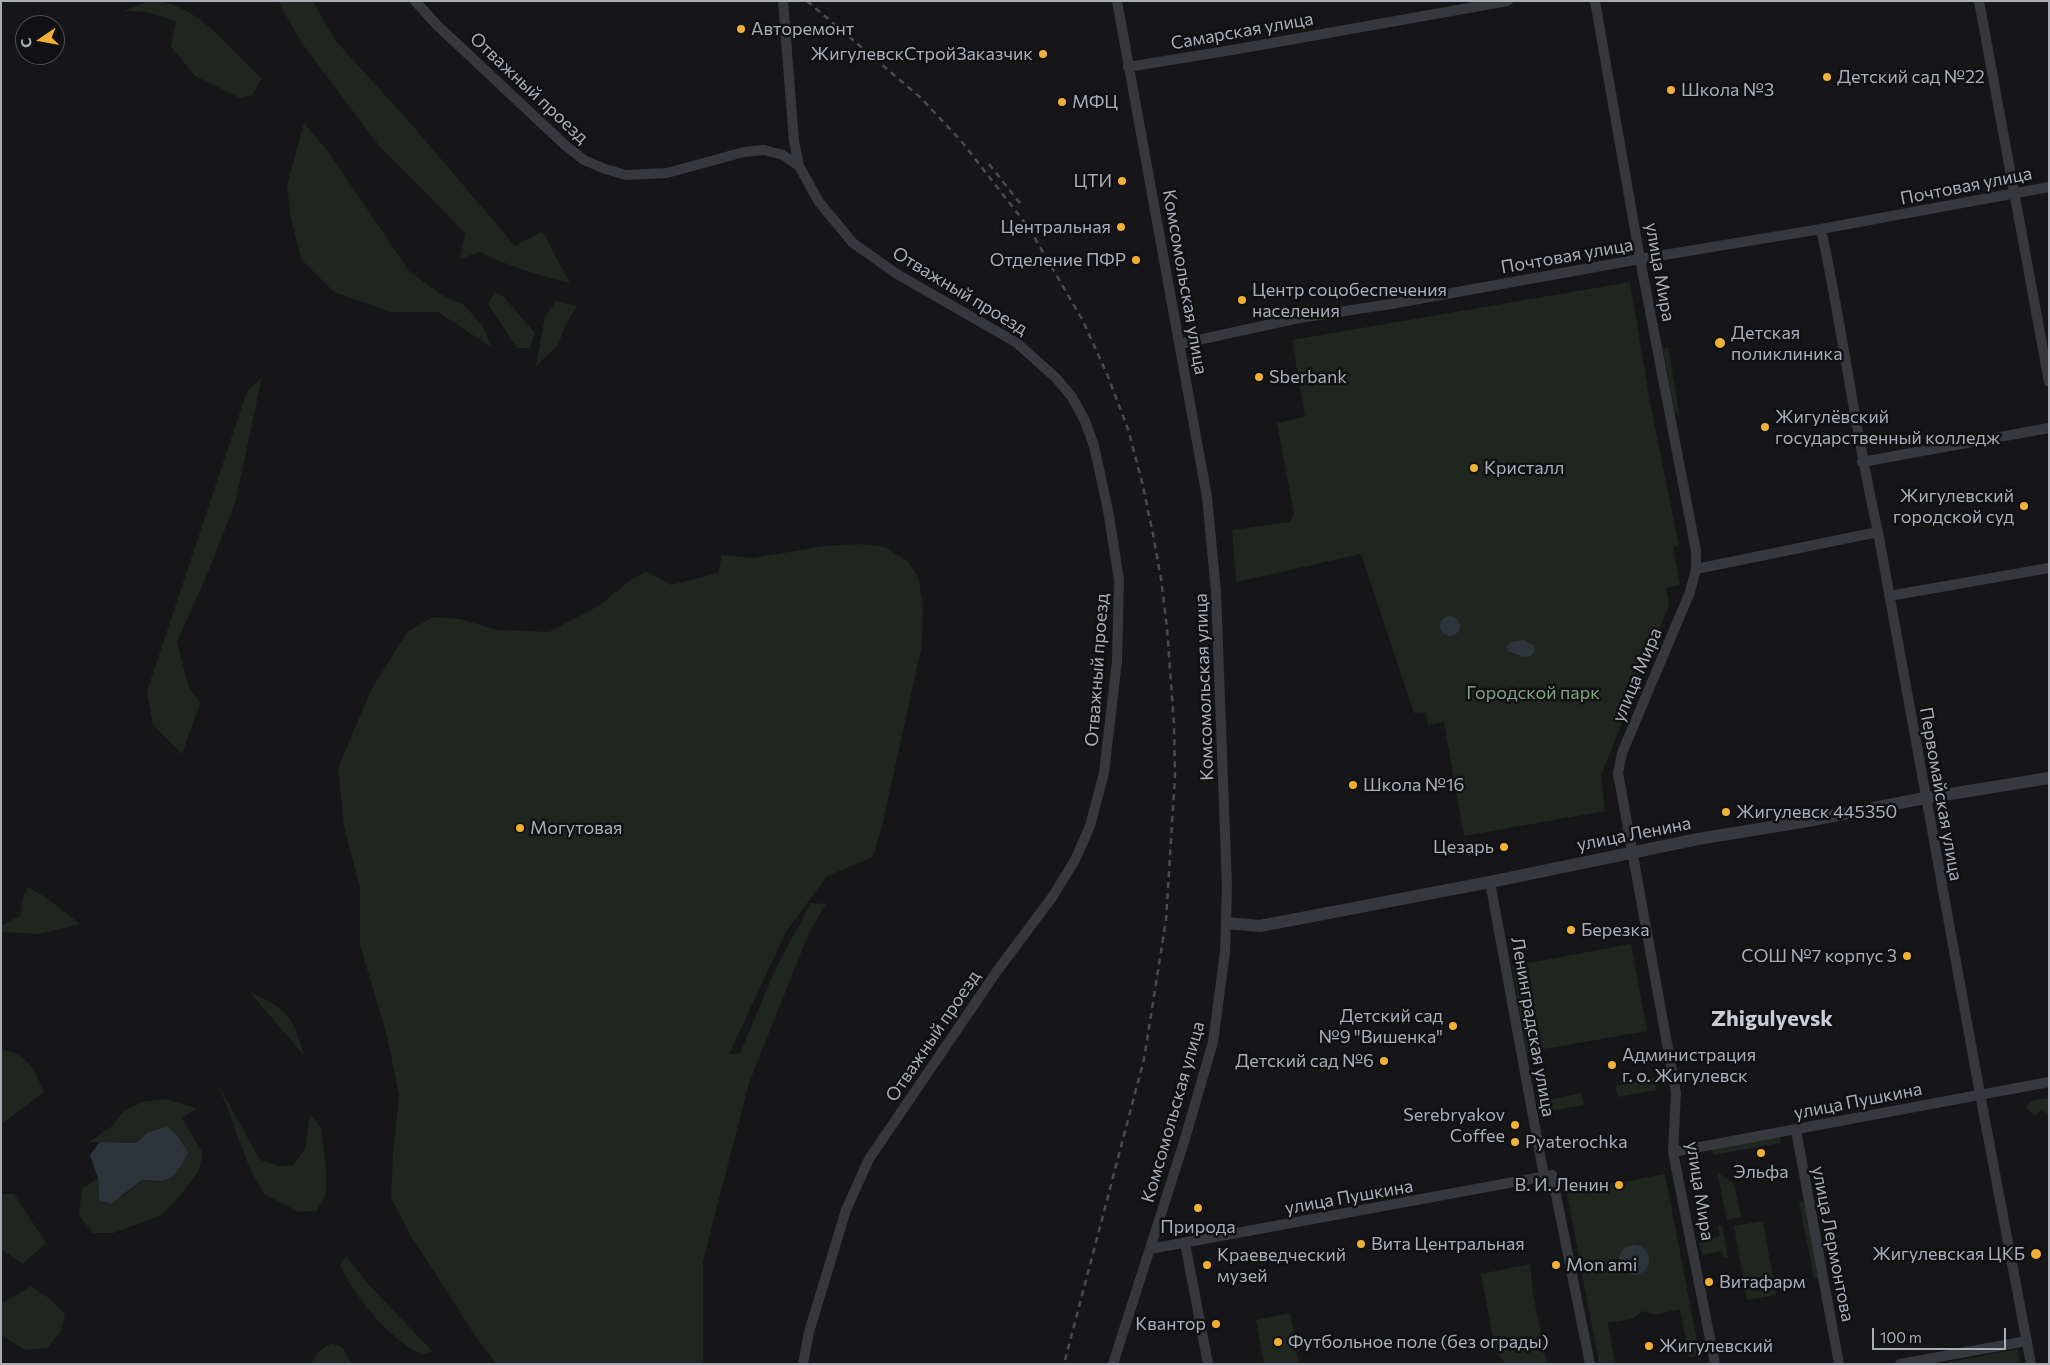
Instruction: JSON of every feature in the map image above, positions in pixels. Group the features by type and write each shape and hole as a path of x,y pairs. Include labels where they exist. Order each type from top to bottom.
{"street":[{"name":"Отважный проезд","path":"415,1 438,26 566,146 584,160 605,169 626,175 653,175 684,169 744,152 764,150 783,155 799,166 819,202 853,244 897,274 1017,343 1056,378 1072,397 1085,421 1094,446 1101,475 1119,580 1120,619 1104,773 1090,826 1075,860 1053,896 997,971 869,1158 846,1210 809,1332 803,1364"},
{"path":"783,1 794,141 799,166"},
{"name":"Комсомольская улица","path":"1113,1364 1184,1142 1213,1042 1227,923 1223,760 1213,552 1206,497 1180,344 1117,1"},
{"name":"Самарская улица","path":"1128,67 1238,50 1508,1"},
{"name":"улица Мира","path":"1595,1 1640,259 1696,551 1696,569 1690,592 1622,753 1618,773 1676,1093 1674,1152 1715,1364"},
{"path":"1979,1 2049,382"},
{"name":"Почтовая улица","path":"1180,344 1292,320 1821,229 2049,187"},
{"name":"Первомайская улица","path":"1821,229 1832,280 1862,462 1878,532 1925,798 2031,1364"},
{"path":"1862,462 2049,428"},
{"path":"1696,569 1878,532"},
{"path":"1889,596 2049,568"},
{"name":"улица Ленина","path":"1227,923 1260,926 1490,882 1631,852 1925,798 2049,778"},
{"name":"Ленинградская улица","path":"1490,882 1548,1176 1590,1364"},
{"name":"улица Пушкина","path":"1674,1152 2049,1082"},
{"name":"улица Лермонтова","path":"1796,1130 1839,1364"},
{"name":"улица Пушкина","path":"1150,1249 1548,1176"},
{"path":"1186,1243 1208,1364"},
{"path":"1900,1364 2027,1341"}],"green space":[{"path":"149,1 167,3 183,9 211,29 262,78 252,95 240,98 195,76 171,47 176,21 147,12 124,11"},
{"path":"278,1 313,1 335,40 412,125 515,246 542,231 570,283 536,274 480,252 460,259 465,233 380,147 301,42"},
{"path":"304,123 330,154 409,271 440,294 464,305 483,326 491,347 438,312 391,312 334,292 301,259 291,219 287,185"},
{"name":"Кристалл","path":"1630,282 1650,402 1679,546 1673,547 1680,585 1666,588 1669,605 1601,775 1605,811 1464,836 1444,722 1428,725 1426,712 1414,713 1361,554 1236,582 1232,530 1290,522 1294,514 1277,423 1305,417 1292,340"},
{"path":"495,292 504,297 535,333 530,348 517,348 488,304"},
{"path":"556,301 577,306 566,324 558,345 536,366 545,316"},
{"path":"1668,347 1680,418 1675,412 1663,349"},
{"path":"262,377 235,504 177,642 189,688 200,703 182,754 153,725 147,691 247,391"},
{"path":"858,544 885,547 907,561 918,576 923,605 922,645 882,826 873,857 827,876 786,932 729,1054 740,1053 776,968 811,903 826,904 809,933 749,1083 703,1261 703,1364 497,1364 478,1340 411,1236 391,1198 399,1095 387,1036 360,945 360,888 344,826 338,768 371,690 407,632 433,617 460,619 497,630 549,632 600,605 628,582 646,571 671,585 718,573 722,555 753,558 825,546"},
{"path":"28,887 45,897 80,924 39,934 1,932 1,926 20,916 23,897"},
{"path":"1631,944 1647,1031 1527,1052 1512,966"},
{"path":"250,992 272,1003 286,1014 295,1027 305,1057"},
{"path":"1,1049 18,1055 29,1064 44,1092 1,1125"},
{"path":"1654,1078 1657,1090 1618,1097 1615,1086"},
{"path":"219,1086 260,1160 279,1166 293,1165 305,1149 310,1114 321,1128 326,1170 326,1193 317,1211 299,1212 264,1194 250,1169"},
{"path":"1582,1093 1584,1105 1550,1111 1548,1100"},
{"path":"2049,1098 2049,1115 2041,1109 2036,1116 2026,1108 2031,1101"},
{"path":"165,1099 197,1108 182,1118 203,1154 198,1172 180,1196 160,1216 113,1233 93,1233 79,1215 82,1189 98,1178 99,1199 111,1204 142,1180 161,1182 147,1133 136,1143 89,1142 111,1127 124,1111 143,1102"},
{"path":"1780,1136 1781,1143 1713,1155 1712,1148"},
{"path":"1717,1172 1734,1184 1741,1217 1727,1220"},
{"path":"1665,1174 1700,1356 1689,1357 1680,1309 1655,1315 1643,1311 1632,1319 1608,1323 1615,1364 1599,1364 1567,1193"},
{"path":"1,1194 14,1194 46,1243 23,1264 1,1249"},
{"path":"1805,1201 1819,1278 1814,1279 1799,1202"},
{"path":"1763,1221 1776,1295 1747,1300 1734,1226"},
{"path":"1722,1225 1728,1258 1724,1258 1721,1251 1702,1255 1699,1241 1720,1236 1718,1226"},
{"path":"346,1256 370,1286 432,1351 422,1355 397,1338 374,1316 355,1292 340,1265"},
{"path":"1530,1264 1533,1294 1547,1364 1505,1364 1495,1349 1481,1274"},
{"path":"31,1286 53,1301 65,1315 61,1331 47,1348 25,1350 1,1335 1,1304"},
{"name":"Футбольное поле (без ограды)","path":"1290,1313 1299,1364 1264,1364 1256,1320"},
{"path":"332,1343 343,1348 352,1364 311,1364 318,1352"},
{"path":"2018,1349 2020,1364 1948,1364 1950,1362"}],"shaded area":[{"path":"1450,616 1457,619 1460,626 1457,633 1450,636 1443,633 1440,626 1443,619"},
{"path":"1523,640 1533,645 1535,651 1531,656 1524,657 1508,651 1507,646 1511,642"},
{"path":"167,1126 178,1137 188,1152 176,1173 172,1177 160,1181 142,1180 111,1204 99,1200 98,1178 90,1155 100,1142 136,1143 147,1133"},
{"path":"1634,1245 1645,1249 1649,1260 1645,1271 1634,1275 1623,1271 1619,1260 1623,1249"}],"railway":[{"path":"807,1 920,97 962,142 1029,228 1083,321 1107,374 1128,429 1153,534 1167,628 1174,725 1175,776 1166,920 1144,1059 1064,1364"},
{"path":"989,164 1023,207"}],"place":[{"name":"Авторемонт","path":"741,29"},
{"name":"ЖигулевскСтройЗаказчик","path":"1043,54"},
{"name":"Детский сад №22","path":"1827,77"},
{"name":"Школа №3","path":"1671,90"},
{"name":"МФЦ","path":"1062,102"},
{"name":"ЦТИ","path":"1122,181"},
{"name":"Центральная","path":"1121,227"},
{"name":"Отделение ПФР","path":"1136,260"},
{"name":"Центр соцобеспечения населения","path":"1242,300"},
{"name":"Детская поликлиника","path":"1720,343"},
{"name":"Sberbank","path":"1259,377"},
{"name":"Жигулёвский государственный колледж","path":"1765,427"},
{"name":"Кристалл","path":"1474,468"},
{"name":"Жигулевский городской суд","path":"2024,506"},
{"name":"Школа №16","path":"1353,785"},
{"name":"Жигулевск 445350","path":"1726,812"},
{"name":"Могутовая","path":"520,828"},
{"name":"Цезарь","path":"1504,847"},
{"name":"Березка","path":"1571,930"},
{"name":"СОШ №7 корпус 3","path":"1907,956"},
{"name":"Детский сад №9 \"Вишенка\"","path":"1453,1026"},
{"name":"Детский сад №6","path":"1384,1061"},
{"name":"Администрация г. о. Жигулевск","path":"1612,1065"},
{"name":"Serebryakov Coffee","path":"1515,1125"},
{"name":"Pyaterochka","path":"1515,1142"},
{"name":"Эльфа","path":"1761,1153"},
{"name":"В. И. Ленин","path":"1619,1185"},
{"name":"Природа","path":"1198,1208"},
{"name":"Вита Центральная","path":"1361,1244"},
{"name":"Жигулевская ЦКБ","path":"2036,1254"},
{"name":"Краеведческий музей","path":"1207,1265"},
{"name":"Mon ami","path":"1556,1265"},
{"name":"Витафарм","path":"1709,1282"},
{"name":"Квантор","path":"1216,1324"},
{"name":"Футбольное поле (без ограды)","path":"1278,1342"},
{"name":"Жигулевский","path":"1649,1346"}],"district":[{"name":"Zhigulyevsk","path":"1772,1019"}],"park label":[{"name":"Городской парк","path":"1533,693"}]}
